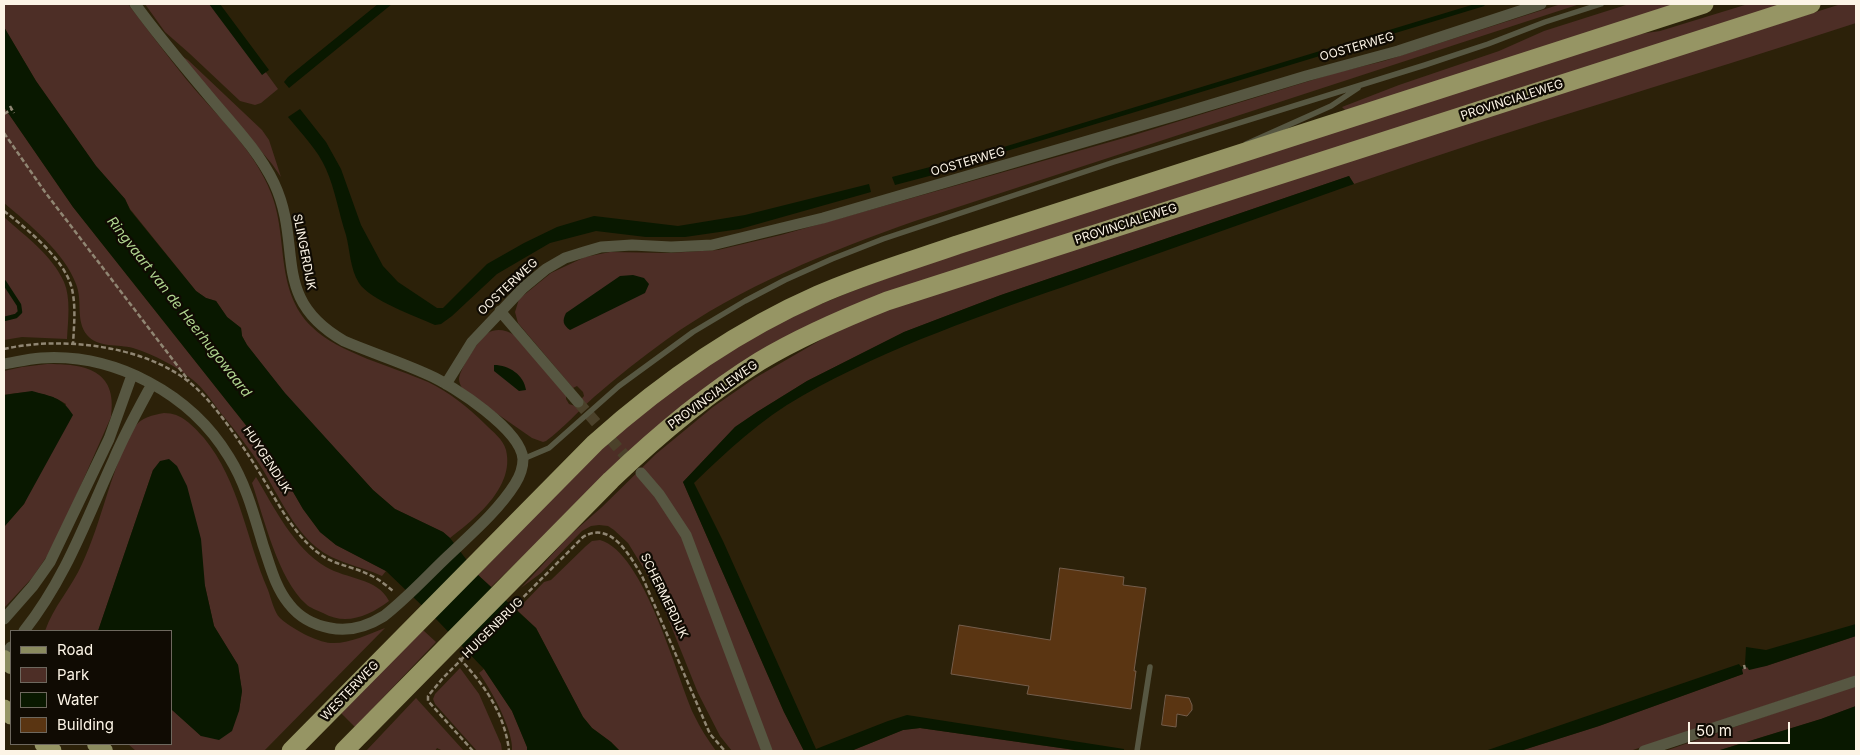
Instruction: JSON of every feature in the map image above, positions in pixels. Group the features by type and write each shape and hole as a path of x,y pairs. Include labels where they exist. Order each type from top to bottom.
{"highway":[{"path":"1222,160 1704,4"},
{"name":"PROVINCIALEWEG","path":"515,577 611,480 653,440 682,416 761,360 831,324 887,300 1812,4"},
{"name":"WESTERWEG","path":"291,751 595,443 623,418 708,356 787,310 818,295 873,274 1222,160"},
{"name":"HUIGENBRUG","path":"344,751 515,577"}],"street":[{"name":"SLINGERDIJK","path":"134,4 162,42 242,135 268,171 275,185 287,225 290,259 296,289 304,308 332,335 429,375 446,384 504,426 514,438 523,460"},
{"name":"OOSTERWEG","path":"446,384 472,342 500,311 546,269 565,258 601,247 632,245 671,247 712,244 814,220 1398,50 1541,4"},
{"path":"500,311 578,402"},
{"path":"4,364 25,359 60,358 91,362 132,375 152,384 197,415 230,458 247,494 273,574 285,599 295,611 314,623 336,630 346,630 368,625 401,602 472,533 513,488 521,474 523,460"},
{"path":"4,619 33,586 50,562 109,439 132,375"},
{"path":"25,630 46,602 61,576 118,450 152,384"},
{"path":"641,473 659,494 686,535 767,751"},
{"path":"1644,751 1856,681"}],"lane":[{"path":"523,460 549,448 624,382 693,332 745,301 793,277 883,239 1114,162 1488,44 1545,22 1601,4"},
{"path":"1222,160 1250,141 1331,106 1364,84"},
{"path":"1137,751 1150,667"}],"path":[{"path":"4,114 11,108 14,113"},
{"path":"4,132 45,192 192,384"},
{"name":"HUYGENDIJK","path":"4,211 48,249 66,274 74,302 73,344 139,355 172,370 192,384 211,405 239,442 307,543 326,559 371,575 394,592"},
{"name":"SCHERMERDIJK","path":"543,578 583,536 590,532 604,533 619,544 628,553 642,576 710,734 725,751"},
{"name":"HUIGENBRUG","path":"473,751 428,701 428,696 443,678 543,578"},
{"path":"457,656 476,675 494,703 508,738 509,751"}],"green space":[{"path":"4,4 128,4 186,79 233,133 264,177 276,210 287,280 292,297 300,312 312,327 323,336 351,352 428,382 443,390 472,412 503,442 506,450 507,464 505,477 491,501 481,512 450,538 443,532 395,509 373,490 285,394 247,345 242,336 241,328 227,317 216,301 206,298 196,291 130,209 125,199 96,166 36,81 4,27"},
{"path":"145,4 216,4 278,89 261,103 255,105 240,101 165,32"},
{"path":"1561,4 1580,4 915,221 818,258 755,287 695,321 620,375 546,441 543,442 532,438 463,390 460,383 460,374 463,368 484,336 491,331 504,331 514,335 566,394 569,404 575,406 584,396 583,392 577,386 573,388 518,323 515,312 519,299 551,273 585,257 610,252 669,253 718,250 781,235 1131,136 1335,73 1384,61"},
{"path":"1629,4 1676,4 1346,111 1342,107 1399,85 1499,51 1544,31"},
{"path":"1748,4 1788,4 849,308 614,469 491,587 478,575 580,469 639,415 683,381 728,351 805,311 889,278 975,248 1626,36 1660,31"},
{"path":"1841,4 1856,4 1856,23 1479,142 1354,184 1349,176 1001,295 904,332 807,381 735,427 683,482 784,712 804,751 732,751 720,736 698,693 661,601 644,569 628,543 608,526 591,526 582,531 541,573 521,588 570,535 602,507 656,454 713,407 755,378 843,327 939,290"},
{"path":"180,55 188,60 262,130 269,140 281,177 272,164"},
{"path":"4,107 73,207 278,466 303,509 320,532 336,545 386,571 382,576 331,557 308,539 293,521 248,447 208,395 193,380 165,361 149,354 133,348 102,344 87,335 81,323 78,290 71,272 55,250 4,203"},
{"path":"4,217 53,263 59,272 66,288 68,302 67,339 22,337 4,340"},
{"path":"47,364 74,366 96,372 104,379 109,388 112,401 111,417 54,546 32,578 4,608 4,527 24,504 66,404 52,397 36,393 4,395 4,371"},
{"path":"164,413 181,417 204,438 216,455 234,492 260,571 274,609 280,618 304,634 331,643 352,640 385,628 264,751 136,751 129,745 172,745 172,710 201,736 239,711 242,691 238,665 214,626 205,586 153,470 98,630 45,630 89,548 126,444 137,424 152,416"},
{"path":"256,477 286,527 304,549 326,567 370,583 384,593 389,601 365,615 349,619 332,617 306,604 287,579 273,547 252,483"},
{"path":"600,540 616,549 631,567 644,590 657,617 694,715 716,751 620,751 592,728 583,717 536,628 517,610 544,582 551,580 586,546 592,541"},
{"path":"423,630 436,642 355,727 340,712"},
{"path":"1856,636 1856,676 1630,751 1520,751 1599,726 1743,674 1741,669 1766,666"},
{"path":"460,668 479,694 501,744 502,751 477,751 435,704 433,699 435,694"},
{"path":"484,669 512,711 527,751 512,751 512,743 506,722 490,689 479,673"},
{"path":"1856,685 1856,706 1821,719 1717,751 1665,751"},
{"path":"416,698 464,751 443,751 437,748 435,751 366,751"},
{"path":"920,728 1082,751 851,751 903,730"}],"water":[{"path":"209,4 220,4 269,70 262,75"},
{"path":"378,4 392,4 289,88 284,82 288,77"},
{"name":"Ringvaart van de Heerhugowaard","path":"4,27 36,81 96,166 125,199 130,210 196,291 206,298 216,301 227,317 241,328 242,336 247,345 285,393 373,490 395,509 443,532 450,538 478,575 536,628 583,717 592,728 620,751 527,751 512,711 484,669 386,571 336,545 320,532 303,509 278,466 73,207 4,107"},
{"path":"300,109 326,142 341,169 361,225 383,266 398,282 437,308 443,308 487,264 557,227 594,216 678,226 745,215 869,184 871,192 740,229 685,237 646,237 596,231 550,243 497,274 452,316 441,324 435,325 383,301 359,283 354,272 346,235 326,169 314,148 288,117"},
{"path":"930,167 933,175 895,185 892,177"},
{"path":"1349,176 1354,184 974,319 904,346 869,362 802,396 772,415 732,447 694,483 723,541 816,749 907,715 1124,749 1124,751 1082,751 920,728 903,730 851,751 804,751 784,712 683,482 735,427 807,381 904,332 1001,295"},
{"path":"633,275 644,278 649,284 645,293 570,330 566,326 564,318 566,313 620,276"},
{"path":"494,365 510,369 519,375 526,390 519,391 494,371"},
{"path":"32,391 51,396 60,401 73,415 24,504 4,527 4,395"},
{"path":"169,459 177,466 187,486 201,539 205,586 214,626 238,665 242,691 239,711 232,731 219,740 201,736 172,710 172,630 98,630 153,470 160,461"},
{"path":"1856,624 1856,636 1766,666 1749,670 1747,667 1742,669 1743,674 1599,726 1520,751 1485,751 1739,664 1741,667 1745,665 1746,647 1766,650"},
{"path":"1856,706 1856,751 1717,751 1821,719"}],"building":[{"path":"1060,568 1124,577 1123,585 1146,588 1134,671 1136,671 1131,709 1027,694 1029,686 951,674 959,625 1050,640"},
{"path":"1166,695 1189,698 1192,705 1192,710 1187,716 1177,714 1176,727 1162,725"}],"waterway":[{"path":"959,163 1483,4"},
{"path":"4,282 19,305 20,312 16,316 4,319"}],"tunnel":[{"path":"578,402 634,466"}]}
